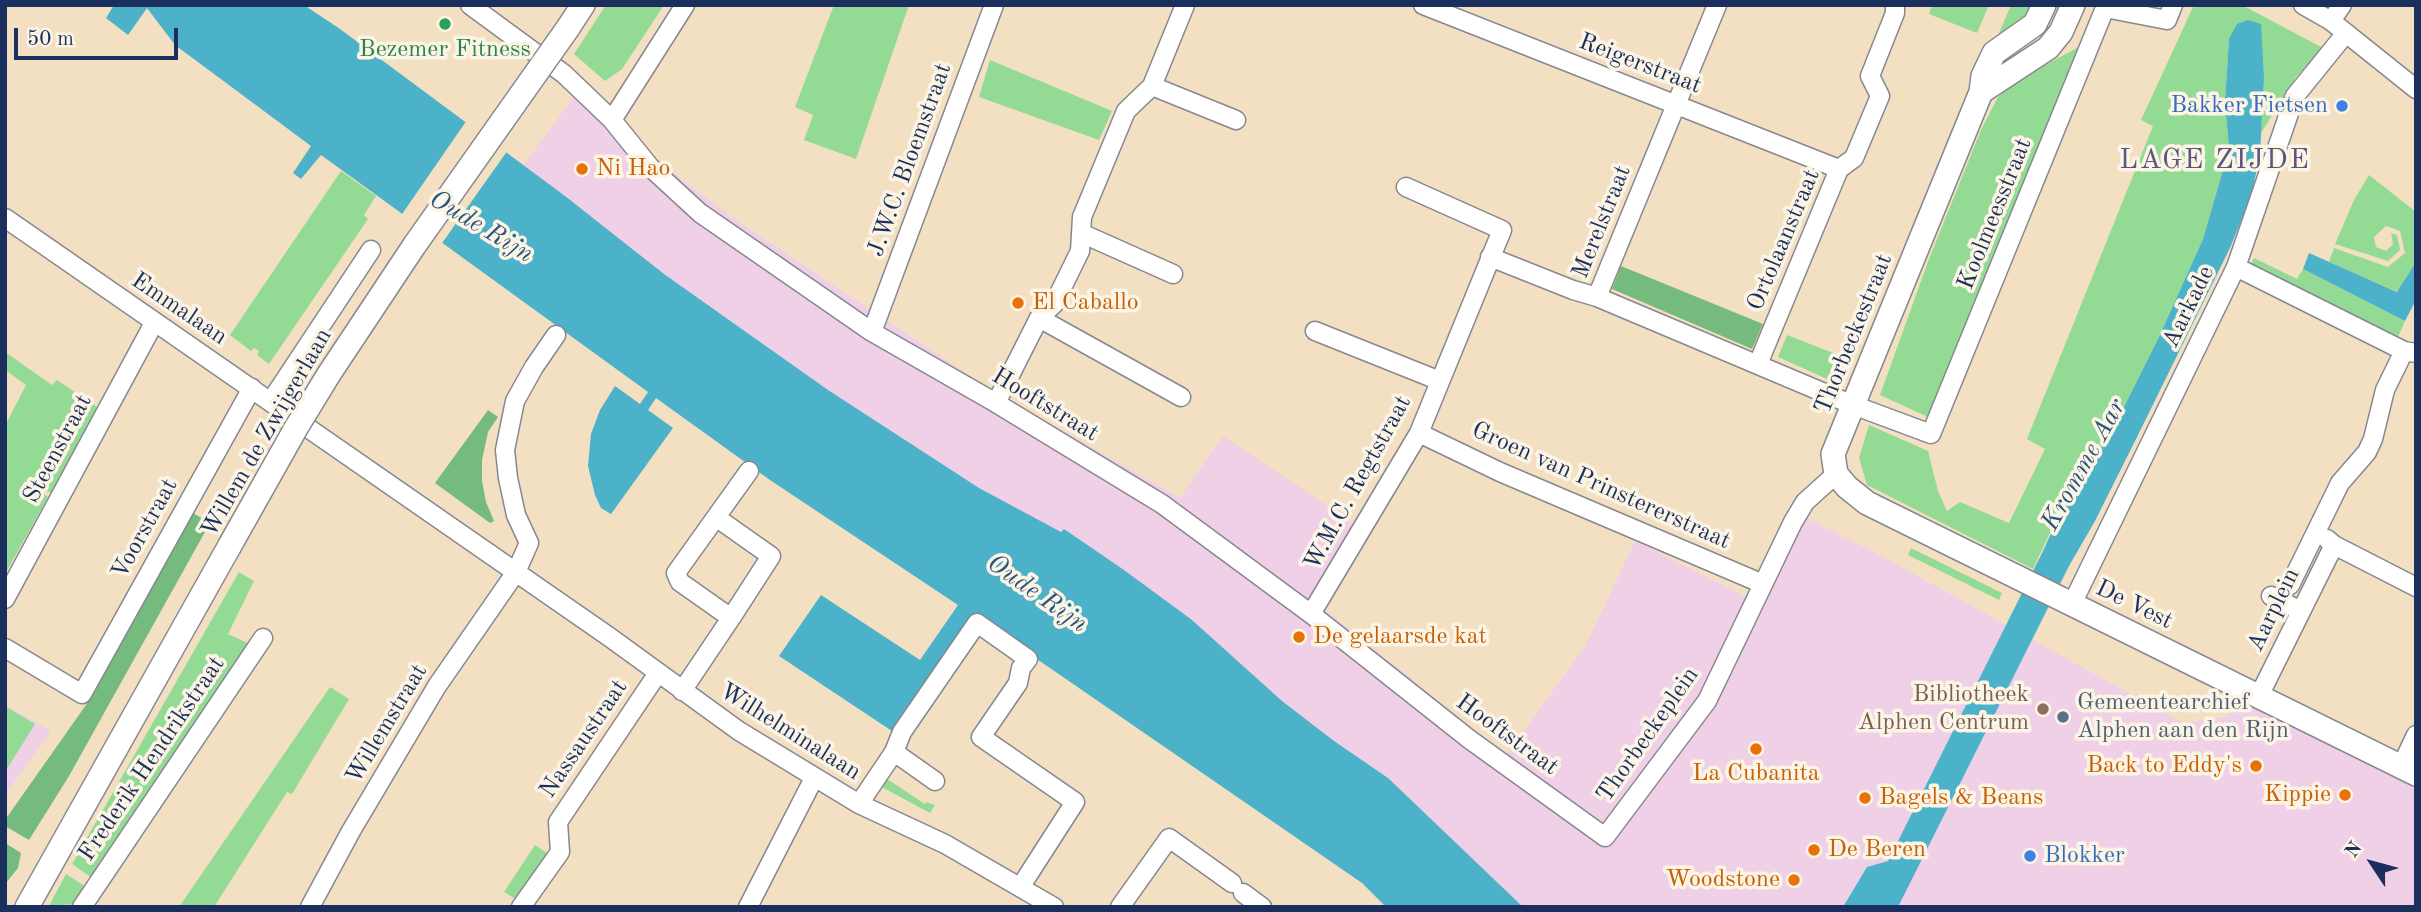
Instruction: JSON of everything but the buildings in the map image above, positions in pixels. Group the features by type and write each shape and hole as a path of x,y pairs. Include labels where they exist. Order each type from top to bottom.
{"street":[{"name":"Willem de Zwijgerlaan","path":"27,907 329,374 414,246 583,5"},
{"path":"612,120 685,5"},
{"name":"J.W.C. Bloemstraat","path":"872,332 994,5"},
{"path":"996,403 1039,318 1054,304 1080,251 1082,217 1126,111 1152,86 1185,5"},
{"name":"Reigerstraat","path":"1423,5 1455,11 1839,169"},
{"name":"Merelstraat","path":"1717,5 1597,296 1758,364"},
{"name":"Ortolaanstraat","path":"1758,364 1839,169 1854,158 1880,96 1870,76 1895,13 1895,5"},
{"name":"Thorbeckestraat","path":"1836,474 1833,454 1982,92 1983,76 1994,53 2035,24 2043,5"},
{"path":"1982,92 2048,48 2062,32 2073,5"},
{"name":"Koolmeesstraat","path":"1853,405 1931,434 2105,9 2167,20 2173,5"},
{"path":"2303,5 2331,21 2416,89"},
{"path":"2331,21 2342,5"},
{"name":"Hooftstraat","path":"473,6 564,74 612,120 650,167 700,213 872,332 996,403 1162,504 1311,614 1469,739 1605,837"},
{"name":"Aarkade","path":"2069,603 2236,267 2295,96 2346,33"},
{"path":"1152,86 1236,120"},
{"name":"W.M.C. Regtstraat","path":"1311,614 1419,433 1502,230 1406,187"},
{"name":"Emmalaan","path":"5,218 326,439"},
{"path":"1080,233 1173,274"},
{"path":"271,401 371,250"},
{"path":"1490,257 1573,290 1597,296"},
{"path":"2236,267 2410,352 2385,390 2373,439 2367,452 2340,483 2290,585"},
{"path":"1039,318 1181,397"},
{"name":"Steenstraat","path":"5,598 154,323"},
{"path":"1315,331 1440,381"},
{"path":"516,572 529,543 516,515 505,450 515,401 556,335"},
{"path":"1758,364 1853,405"},
{"name":"Voorstraat","path":"5,648 82,694 252,388"},
{"name":"Groen van Prinstererstraat","path":"1419,433 1500,472 1763,584"},
{"name":"Wilhelminalaan","path":"326,439 739,731 859,804 945,844 1054,907"},
{"path":"731,618 680,582 676,573 749,471"},
{"path":"1763,584 1805,502 1836,474"},
{"name":"De Vest","path":"1836,474 1867,503 2408,770"},
{"path":"682,691 771,556 717,518"},
{"path":"2316,531 2334,545 2416,587"},
{"name":"Aarplein","path":"2259,696 2334,545"},
{"name":"Willemstraat","path":"310,907 343,845 437,686 516,572"},
{"name":"Thorbeckeplein","path":"1605,837 1707,701 1763,584"},
{"path":"2271,596 2301,611"},
{"path":"859,804 894,752 902,732 977,623 1028,659 1021,668 1018,683 981,737 1075,802 1021,886"},
{"name":"Frederik Hendrikstraat","path":"82,907 263,639"},
{"name":"Nassaustraat","path":"521,907 560,852 558,822 658,673"},
{"path":"2408,770 2416,736"},
{"path":"894,752 935,781"},
{"path":"748,907 814,778"},
{"path":"1120,907 1164,833 1262,907"}],"shaded area":[{"path":"573,98 736,220 985,386 1180,498 1223,436 1365,531 1319,605 1506,755 1585,647 1635,541 1751,599 1793,511 1876,553 2183,723 2224,717 2245,705 2270,707 2416,780 2416,907 1507,907 967,507 520,170"},
{"path":"5,705 51,731 5,795"}],"green space":[{"path":"606,5 664,5 622,69 605,81 574,54"},
{"path":"834,5 909,5 856,159 804,140 813,115 795,107"},
{"path":"1932,5 1989,5 1977,33 1929,14"},
{"path":"2011,5 2037,5 2030,17 1997,38"},
{"path":"2194,5 2242,5 2323,48 2296,77 2261,133 2264,78 2229,39 2225,101 2229,149 2203,239 2158,339 2113,429 2091,466 2070,490 2033,569 1867,485 1859,458 1869,425 1928,451 1938,491 1947,511 1960,502 2009,523 2045,449 2027,439 2153,126 2141,120"},
{"path":"2084,44 1930,418 1880,395 1929,259 1981,130 1998,97 2018,80"},
{"path":"990,60 1112,111 1099,140 979,97"},
{"path":"341,171 376,196 364,215 368,219 269,364 257,355 259,351 254,348 251,351 230,335"},
{"path":"2369,175 2416,212 2416,262 2398,292 2329,262 2334,248 2388,267 2405,253 2400,231 2386,226 2374,237 2376,247 2386,251 2393,244 2391,233 2397,235 2400,250 2388,261 2335,244 2354,200"},
{"path":"2254,258 2297,279 2303,269 2405,321 2398,337 2250,266"},
{"path":"1621,266 1763,324 1752,349 1612,289"},
{"path":"1787,335 1846,358 1836,383 1778,357"},
{"path":"5,352 52,385 57,380 97,407 51,493 44,489 42,493 48,497 5,574 5,426 26,385 5,370"},
{"path":"488,410 498,417 488,432 482,460 486,502 494,521 490,523 435,483"},
{"path":"193,513 210,523 69,776 29,840 5,826 5,820 93,695"},
{"path":"1911,548 2002,593 1999,600 1908,555"},
{"path":"239,572 254,581 228,634 250,644 92,878 72,864"},
{"path":"330,687 349,699 292,794 287,792 214,907 179,907"},
{"path":"5,706 35,724 5,772"},
{"path":"884,777 925,804 927,802 935,805 930,813 878,785"},
{"path":"5,843 21,853 18,868 6,883"},
{"path":"535,845 550,855 519,901 504,892"},
{"path":"66,874 86,887 75,904 49,906"}],"water":[{"name":"Oude Rijn","path":"114,5 304,5 565,196 664,274 828,390 979,488 1061,532 1064,529 1192,620 1282,701 1388,778 1523,907 1386,907 1362,883 973,615 892,731 779,656 821,595 920,660 958,605 770,480 656,398 648,410 673,428 611,514 601,508 588,466 591,434 600,410 615,386 640,404 648,392 321,155 301,179 293,173 311,146 175,45 147,8 128,35 106,18"},
{"path":"2248,20 2261,24 2264,78 2260,155 2251,196 2230,248 2095,521 2069,566 1898,907 1843,907 1867,867 1888,861 2044,549 2070,490 2091,466 2113,429 2158,339 2203,239 2229,149 2225,101 2229,39 2237,24"},
{"path":"2309,253 2397,292 2416,262 2416,300 2405,321 2303,269"}],"pier":[{"path":"467,120 508,150 440,246 400,217"}],"place":[{"name":"Bezemer Fitness","path":"445,24"},
{"name":"Bakker Fietsen","path":"2342,106"},
{"name":"Ni Hao","path":"582,169"},
{"name":"El Caballo","path":"1018,303"},
{"name":"De gelaarsde kat","path":"1299,637"},
{"name":"Bibliotheek Alphen Centrum","path":"2043,709"},
{"name":"Gemeentearchief Alphen aan den Rijn","path":"2063,717"},
{"name":"La Cubanita","path":"1756,749"},
{"name":"Back to Eddy's","path":"2256,766"},
{"name":"Kippie","path":"2345,795"},
{"name":"Bagels & Beans","path":"1865,798"},
{"name":"De Beren","path":"1814,850"},
{"name":"Blokker","path":"2030,856"},
{"name":"Woodstone","path":"1794,880"}],"district":[{"name":"LAGE ZIJDE","path":"2215,161"}],"water label":[{"name":"Kromme Aar","path":"2084,465"}]}
